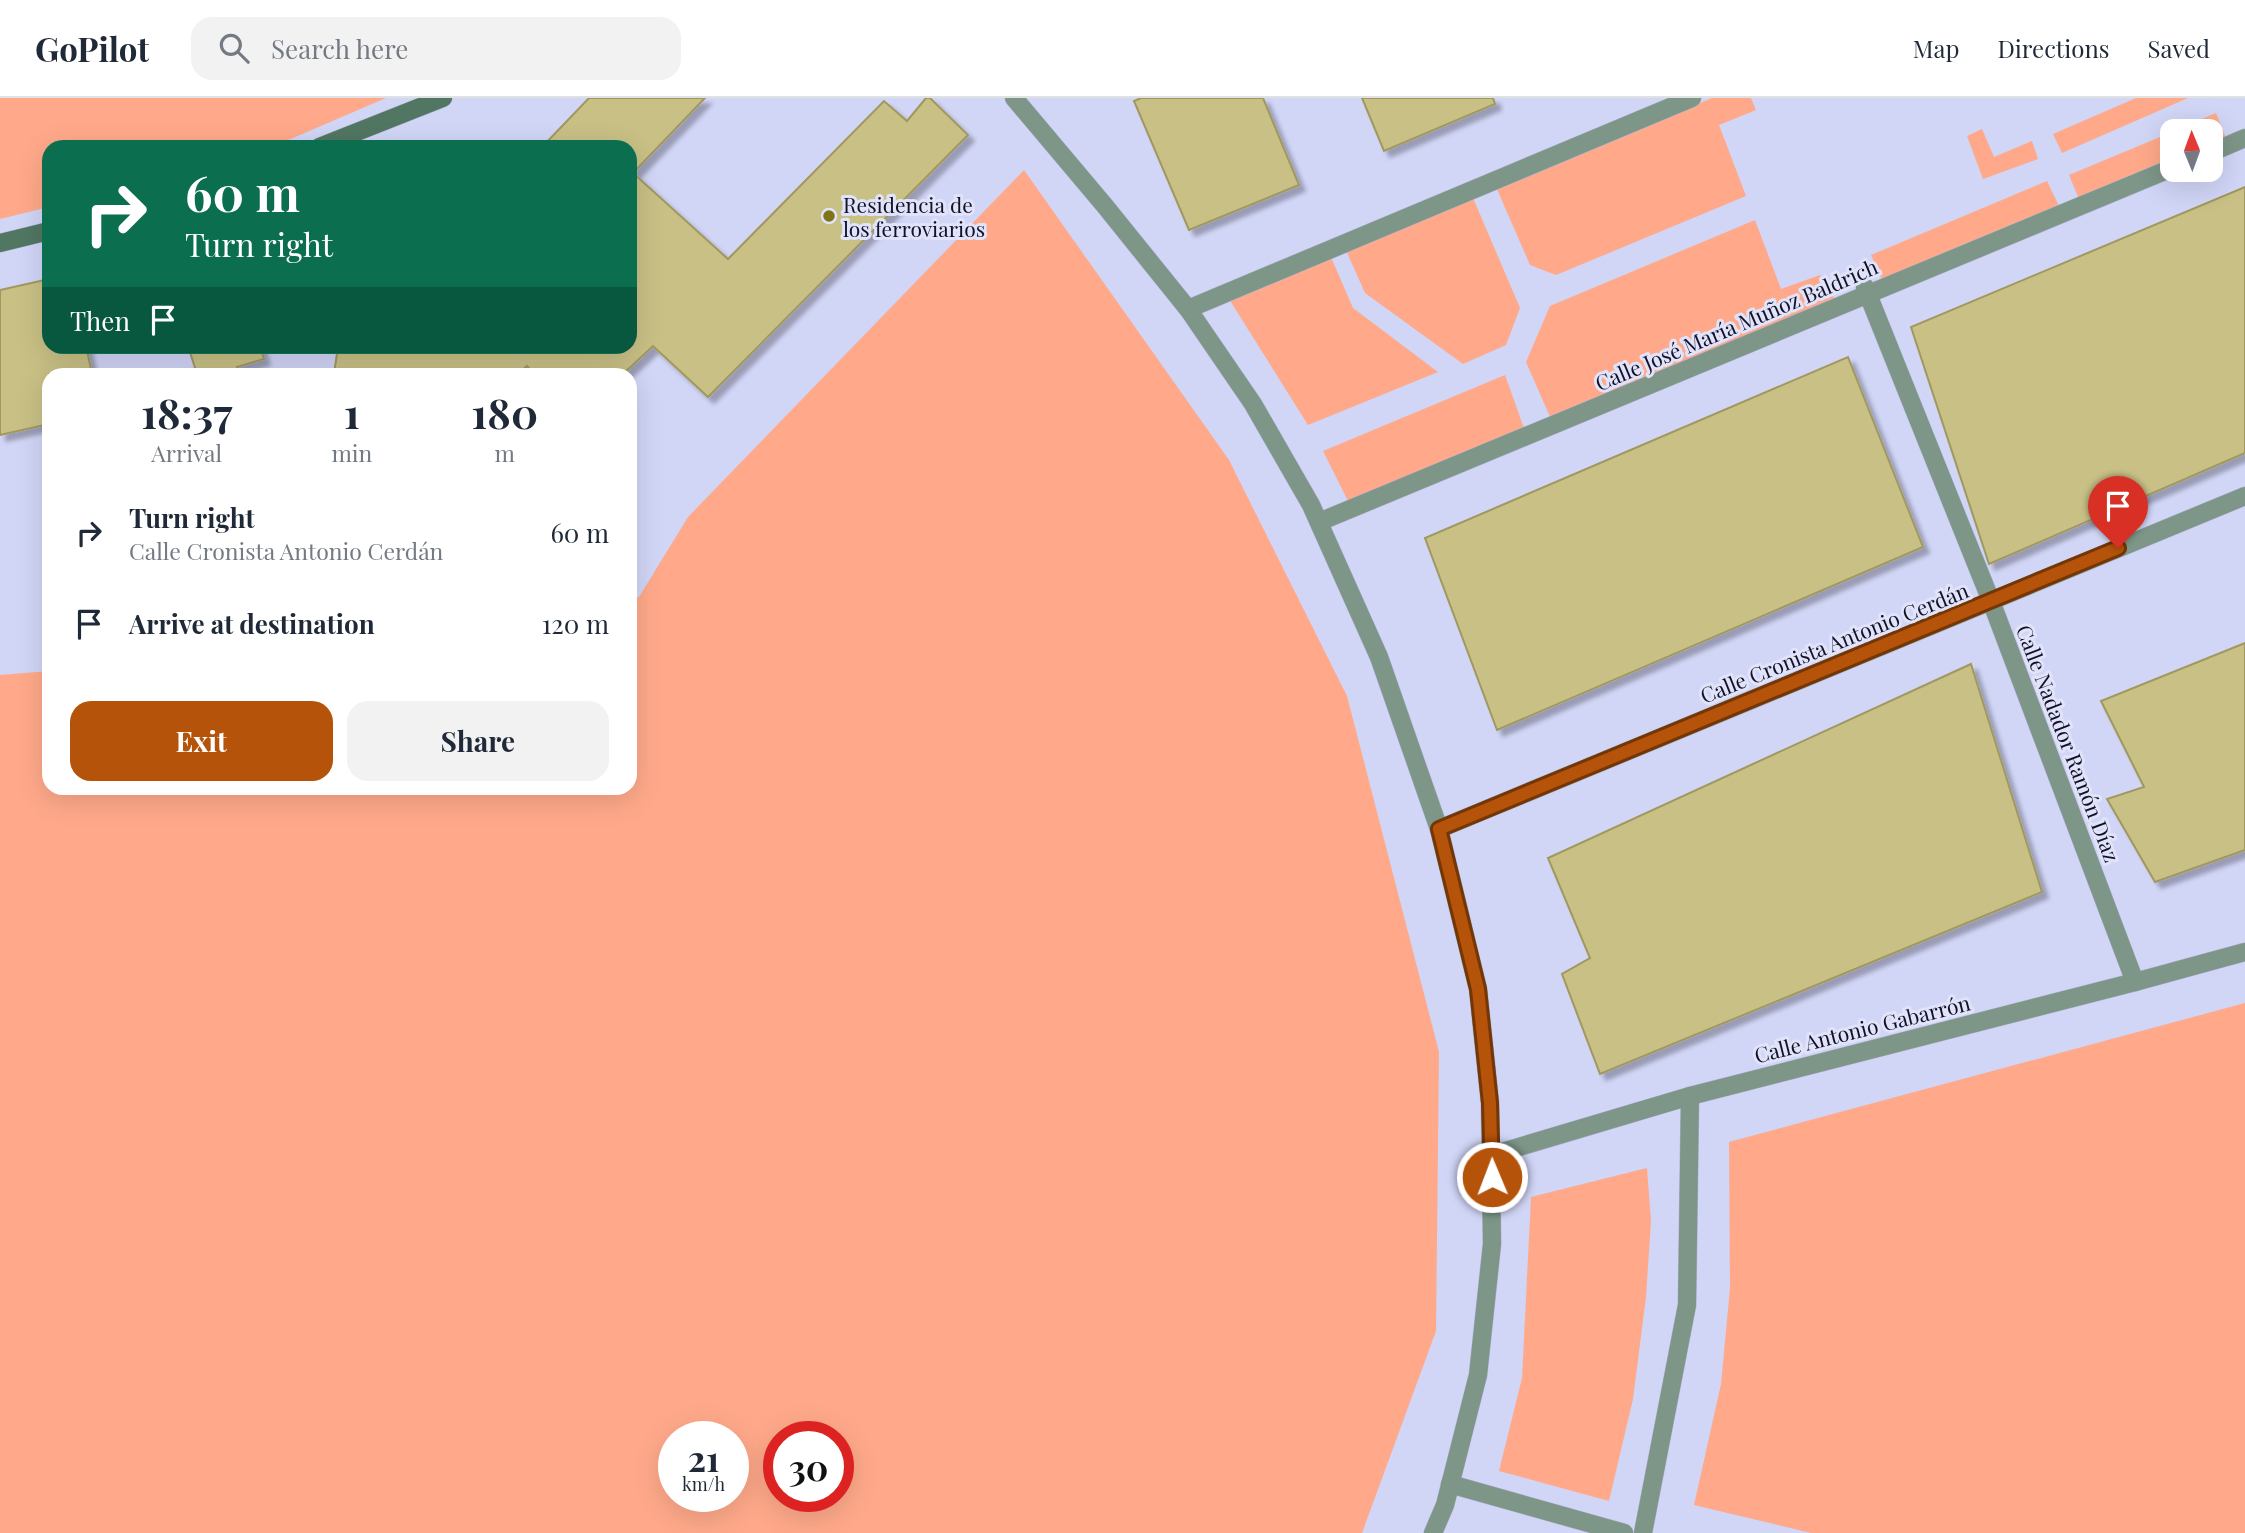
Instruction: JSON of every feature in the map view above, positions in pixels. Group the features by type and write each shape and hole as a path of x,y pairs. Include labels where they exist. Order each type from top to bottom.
{"main road":[{"path":"337,140 443,98"},
{"path":"0,243 42,233"}],"street":[{"path":"1014,98 1105,205 1188,309 1253,404 1311,505 1379,657 1439,829 1478,989 1490,1103 1492,1244 1478,1375 1445,1504 1433,1533"},
{"path":"1188,309 1484,188 1692,98"},
{"path":"2223,146 2240,138"},
{"name":"Calle José María Muñoz Baldrich","path":"1319,522 1867,290 2070,206 2160,172"},
{"name":"Calle Nadador Ramón Díaz","path":"1867,290 1991,601 2135,982"},
{"name":"Calle Cronista Antonio Cerdán","path":"1439,829 2245,496"},
{"name":"Calle Antonio Gabarrón","path":"1492,1154 1690,1096 2245,952"},
{"path":"1643,1533 1687,1305 1690,1096"},
{"path":"1450,1484 1624,1533"}],"shaded area":[{"path":"0,98 386,98 288,140 42,140 42,209 0,219"},
{"path":"1712,98 1751,98 1756,110 1719,125 1746,196 1556,275 1530,265 1496,187"},
{"path":"2136,98 2188,98 2062,153 2053,134"},
{"path":"2216,113 2218,119 2202,119"},
{"path":"1982,129 1994,157 2032,141 2038,159 1983,179 1967,136"},
{"path":"2160,137 2160,165 2079,199 2069,175"},
{"path":"1024,170 1229,460 1347,696 1439,1052 1436,1331 1362,1533 0,1533 0,675 42,672 42,795 637,795 637,598 688,517"},
{"path":"2047,181 2059,206 1882,280 1871,255"},
{"path":"1473,198 1520,308 1506,345 1463,364 1365,293 1345,248"},
{"path":"1755,220 1781,289 1820,275 1834,298 1551,419 1526,362 1550,306"},
{"path":"1330,255 1353,308 1438,372 1308,425 1229,299"},
{"path":"1505,375 1525,431 1349,503 1323,451"},
{"path":"2245,1003 2245,1533 1811,1533 1694,1505 1721,1384 1730,1288 1729,1142"},
{"path":"1647,1168 1651,1221 1646,1297 1633,1399 1609,1501 1499,1471 1522,1378 1531,1197"}],"building":[{"name":"Residencia de los ferroviarios","path":"589,98 705,98 637,169 637,140 549,140"},
{"name":"Residencia de los ferroviarios","path":"926,98 930,98 968,135 708,397 653,346 629,368 335,368 337,354 637,354 637,177 728,259 884,101 907,121"},
{"path":"1141,98 1263,98 1299,185 1189,230 1134,101"},
{"path":"1362,98 1493,98 1495,104 1384,151"},
{"path":"2245,187 2245,453 1989,564 1911,327"},
{"path":"42,281 42,354 88,354 91,368 42,368 42,426 0,435 0,290"},
{"path":"191,354 262,354 264,359 237,368 195,368"},
{"path":"1848,357 1923,547 1497,730 1425,538"},
{"path":"2245,643 2245,850 2155,882 2107,799 2144,787 2101,701"},
{"path":"1971,664 2042,892 1600,1074 1562,974 1590,958 1548,858"}],"place":[{"name":"Residencia de los ferroviarios","path":"829,216"}],"route":[{"path":"1492,1177 1490,1103 1478,989 1439,829 2118,548"}]}
